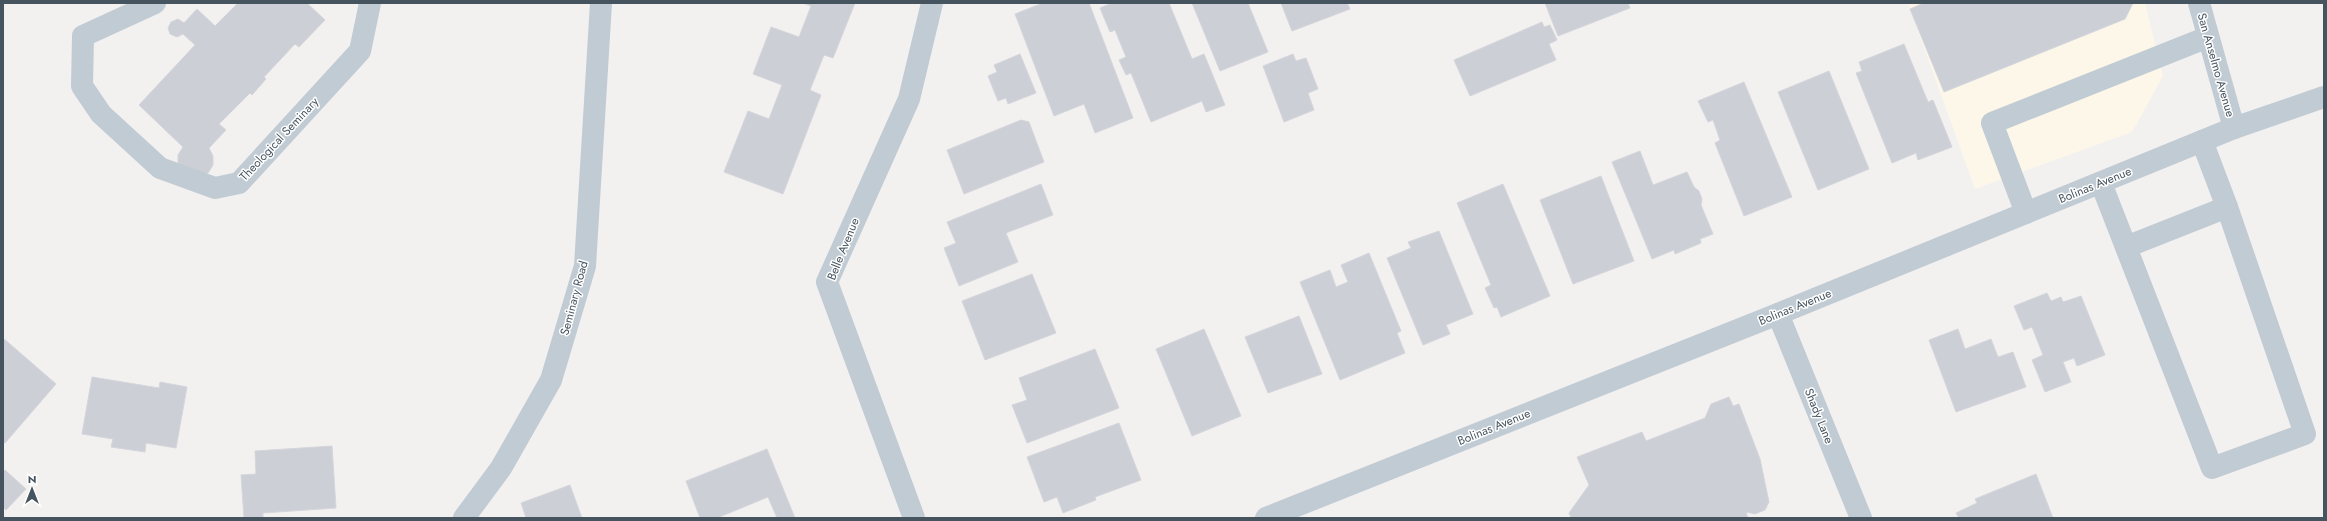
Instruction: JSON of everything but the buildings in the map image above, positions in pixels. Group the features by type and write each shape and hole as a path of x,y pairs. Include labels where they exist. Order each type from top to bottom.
{"street":[{"name":"Theological Seminary","path":"155,3 83,36 82,86 101,114 160,168 215,188 239,183 360,51 370,3"},
{"name":"Seminary Road","path":"464,518 501,468 551,380 585,266 601,3"},
{"name":"Belle Avenue","path":"914,518 827,282 909,99 932,3"},
{"name":"San Anselmo Avenue","path":"2198,3 2234,128"},
{"path":"2026,213 1992,123 2208,38"},
{"name":"Bolinas Avenue","path":"1266,518 1778,314 2234,128 2324,97"},
{"path":"2101,183 2212,468 2305,434 2227,206 2202,141"},
{"path":"2126,246 2227,206"},
{"name":"Shady Lane","path":"1778,314 1860,518"}],"shaded area":[{"path":"1908,3 2145,3 2163,76 2132,132 1975,189"}]}
